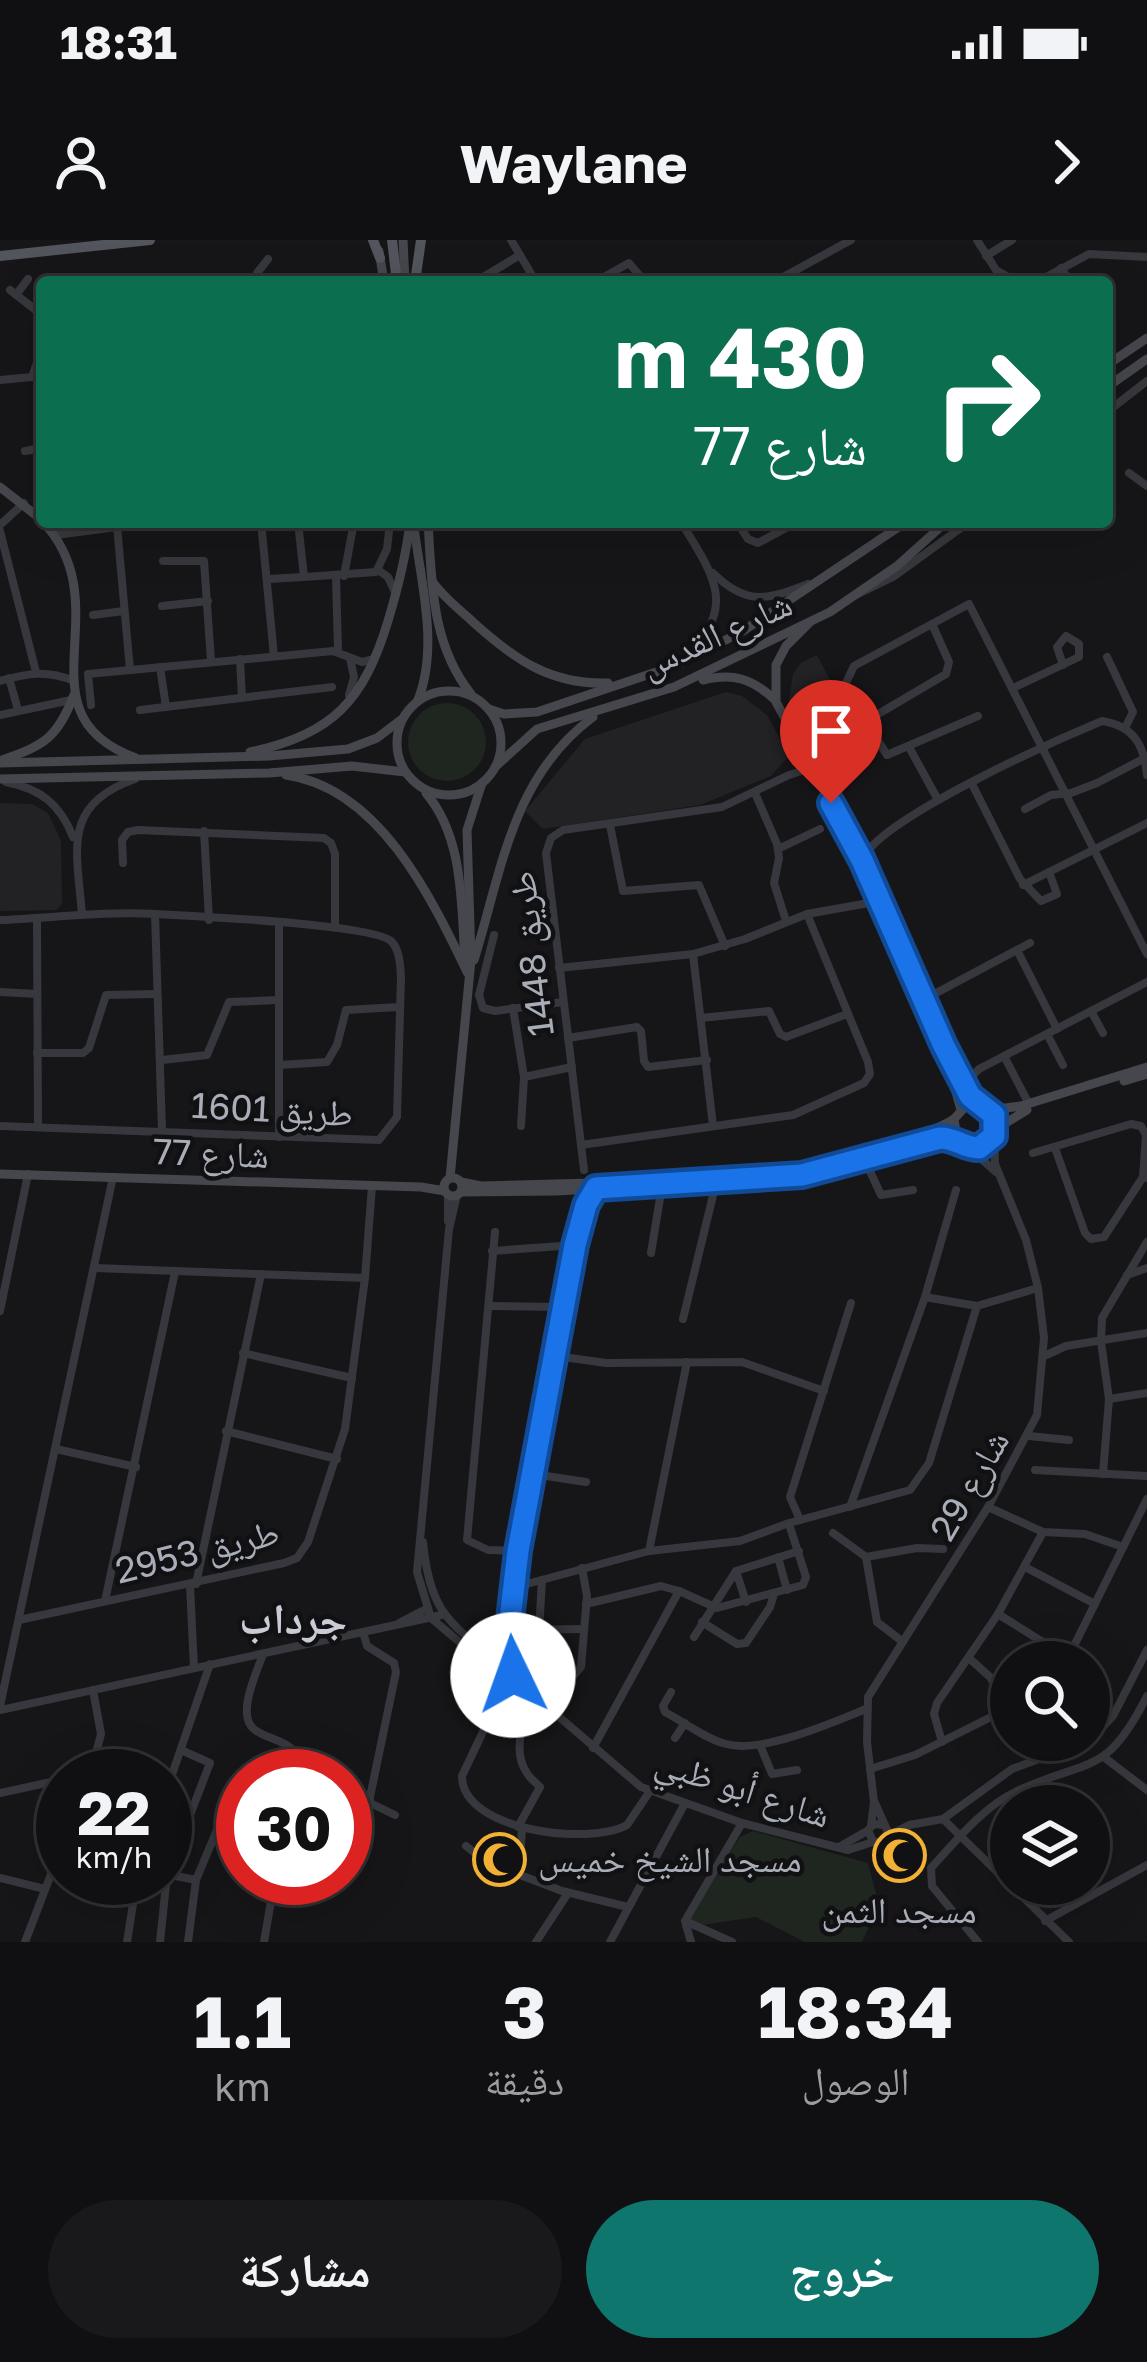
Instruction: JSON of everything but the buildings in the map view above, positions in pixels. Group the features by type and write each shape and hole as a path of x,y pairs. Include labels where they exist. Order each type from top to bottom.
{"main road":[{"path":"0,256 151,240"},
{"path":"375,240 383,276"},
{"path":"392,240 400,276"},
{"path":"401,276 403,240"},
{"path":"416,276 421,240"},
{"path":"1113,361 1147,338"},
{"path":"1113,383 1147,359"},
{"path":"0,487 36,514"},
{"path":"49,528 59,540 75,585 79,616 73,691 77,711 92,734 142,760"},
{"path":"224,757 289,743 343,710 377,658 411,528"},
{"path":"0,762 224,757 348,749 377,738 418,701 427,677 429,651 413,528"},
{"path":"428,528 444,648 500,731 495,767 482,783 467,830 468,974 453,1187"},
{"name":"شارع القدس","path":"489,709 503,714 537,712 676,665 742,631 897,528"},
{"name":"شارع القدس","path":"495,767 538,729 674,688 809,623 897,566 939,528"},
{"path":"432,581 497,644 531,668 570,682 631,680"},
{"path":"776,702 776,665 786,646 809,623"},
{"path":"674,688 733,675 752,681 776,702 862,860 944,1046 964,1085 985,1108 995,1132 1023,1111 1147,1071"},
{"path":"0,762 40,747 56,732 73,691"},
{"path":"418,701 440,692 475,698"},
{"path":"468,974 523,799 579,727 602,710"},
{"path":"402,719 397,746 405,772 439,809 454,846 468,974"},
{"path":"0,780 352,766 405,772"},
{"path":"269,772 315,784 369,818 408,863 468,974"},
{"path":"422,789 453,795 482,783"},
{"path":"944,1046 962,1143"},
{"path":"985,1108 1029,1104 1147,1071"},
{"name":"شارع 77","path":"594,1186 801,1169 918,1135 957,1114 985,1108"},
{"path":"902,1126 918,1135"},
{"name":"شارع 77","path":"0,1174 421,1187 662,1186 802,1175 934,1139 979,1148 995,1132"}],"street":[{"path":"511,240 532,276"},
{"path":"785,276 851,240"},
{"path":"977,240 996,270 1006,276"},
{"path":"986,256 1012,240"},
{"path":"1047,276 1093,253 1147,257"},
{"path":"485,276 520,255"},
{"path":"258,276 268,259"},
{"path":"606,276 629,263 640,276"},
{"path":"1061,268 1066,276"},
{"path":"28,279 13,292 36,310"},
{"path":"0,380 36,376"},
{"path":"1113,407 1147,381"},
{"path":"25,451 36,449"},
{"path":"1129,472 1147,486"},
{"path":"24,502 0,528 36,672"},
{"path":"59,540 77,530 97,528"},
{"path":"117,528 130,670"},
{"path":"262,528 274,656"},
{"path":"299,528 304,577"},
{"path":"338,651 340,576 352,528"},
{"path":"389,528 381,566 396,596"},
{"path":"685,528 712,572 748,596 771,598 809,584"},
{"path":"741,528 758,543 785,528"},
{"path":"853,597 893,577 961,528"},
{"path":"269,579 340,576 381,566 395,569 405,561"},
{"path":"163,562 203,562 211,661"},
{"path":"676,665 697,646 715,618 717,589 712,572"},
{"path":"162,606 208,601"},
{"path":"978,716 887,755 844,687 854,666 969,604 1147,953"},
{"path":"93,615 124,610"},
{"path":"863,723 946,674 949,662 932,624"},
{"path":"92,705 88,674 338,651 362,662 377,658"},
{"path":"343,710 353,683 350,656"},
{"path":"1107,657 1133,712 1125,728"},
{"path":"240,659 242,698"},
{"path":"1013,688 1064,665"},
{"path":"160,668 166,707"},
{"path":"18,710 5,679 55,673 73,691"},
{"path":"140,710 332,687"},
{"path":"0,715 87,688"},
{"path":"862,860 878,837 938,800 1102,721 1125,728 1139,741 1147,775"},
{"path":"909,747 938,800"},
{"path":"1025,809 1051,795 1097,783 1145,758"},
{"name":"طريق 1448","path":"594,1186 584,1170 548,845 563,830 722,807 808,764"},
{"path":"82,915 77,856 81,817 99,796 142,776"},
{"path":"0,780 48,797 64,815 77,856"},
{"path":"972,784 1023,885 1039,901 1049,900 1058,891 1049,872"},
{"path":"755,793 778,849 774,883 786,921"},
{"path":"1023,885 1147,824"},
{"path":"610,825 620,888 627,892 699,885 725,946"},
{"path":"778,849 820,829"},
{"path":"203,831 208,920"},
{"path":"123,863 122,840 128,832 324,838 332,843 335,926"},
{"path":"851,838 878,837"},
{"path":"559,968 693,954 807,914 880,901"},
{"path":"155,914 162,1130"},
{"name":"طريق 1601","path":"0,920 155,914 335,926 376,932 391,941 399,955 398,1118 380,1140 0,1126"},
{"path":"581,1145 793,1114 864,1083 870,1074 868,1062 807,914"},
{"path":"38,919 38,1125"},
{"path":"1133,926 1147,919"},
{"path":"279,923 279,1137"},
{"path":"494,935 479,1000 489,1010 563,1002"},
{"path":"923,1000 1030,943"},
{"path":"1017,950 1057,1029"},
{"path":"693,954 713,1126"},
{"path":"964,1085 979,1070 1147,982"},
{"path":"0,992 37,994"},
{"path":"38,1053 83,1053 89,1048 106,995 155,994"},
{"path":"161,1060 207,1055 229,1002 278,1000"},
{"path":"279,1065 327,1062 338,1045 346,1010 399,1007"},
{"path":"514,1008 524,1077 521,1126"},
{"path":"701,1018 769,1011 778,1032 786,1037 847,1014"},
{"path":"1091,1011 1103,1034"},
{"path":"568,1037 637,1027 648,1067 706,1060"},
{"path":"1047,1034 1063,1065"},
{"path":"1004,1056 1029,1104"},
{"path":"524,1077 572,1067"},
{"path":"957,1071 979,1070"},
{"path":"1033,1153 1131,1124 1141,1126 1147,1135 1145,1178 1104,1237 1091,1239 1085,1233 1055,1148"},
{"name":"شارع 29","path":"866,1708 878,1678 988,1508 1037,1415 1044,1356 1038,1288 1026,1240 994,1157 995,1132"},
{"name":"شارع 29","path":"962,1143 1000,1178"},
{"path":"869,1169 875,1157"},
{"path":"858,1161 869,1169 881,1195 913,1190"},
{"path":"584,1170 578,1186 586,1205"},
{"path":"0,1311 28,1174"},
{"path":"113,1177 0,1708 363,1632 434,1612 423,1540 453,1187"},
{"path":"683,1319 716,1183"},
{"name":"طريق 2953","path":"19,1620 193,1585 297,1558 308,1542 337,1459 365,1278 371,1186"},
{"path":"594,1186 575,1245 563,1307 512,1588 504,1673 461,1783 471,1801 520,1828 565,1834 622,1828 635,1815 646,1789"},
{"path":"651,1253 662,1186"},
{"path":"850,1509 925,1298 956,1190"},
{"path":"495,1232 466,1540 488,1550 518,1551"},
{"path":"1102,1474 1109,1399 1101,1342 1106,1308 1147,1242"},
{"path":"492,1251 575,1245"},
{"path":"95,1268 365,1278"},
{"path":"1126,1275 1147,1268"},
{"path":"105,1601 175,1272"},
{"path":"194,1668 193,1585 261,1274"},
{"path":"925,1298 977,1306 1038,1288"},
{"path":"800,1520 790,1497 851,1304"},
{"path":"489,1306 563,1307"},
{"path":"512,1588 649,1551 740,1541 910,1490 929,1463 977,1306"},
{"path":"1044,1356 1066,1346 1147,1333"},
{"path":"1044,1338 1066,1346"},
{"path":"243,1353 352,1378"},
{"path":"556,1356 606,1363 724,1360 758,1365 824,1391"},
{"path":"649,1551 687,1362"},
{"path":"1109,1399 1147,1393"},
{"path":"226,1431 337,1459"},
{"path":"1029,1436 1069,1440"},
{"path":"56,1449 136,1467"},
{"path":"1035,1470 1147,1476"},
{"path":"533,1474 586,1482"},
{"path":"1076,1641 1147,1499"},
{"path":"988,1508 1043,1532 1085,1534 1123,1547"},
{"path":"586,1604 661,1586 711,1607 787,1590 806,1581 789,1523"},
{"path":"942,1742 934,1714 937,1702 998,1614 1043,1532"},
{"path":"833,1533 866,1558 878,1622 903,1642"},
{"path":"866,1558 916,1548 943,1549"},
{"path":"694,1637 736,1571 799,1551"},
{"path":"778,1557 787,1590"},
{"path":"1025,1567 1095,1604"},
{"path":"546,1673 579,1670 586,1604 582,1568"},
{"path":"736,1571 746,1602"},
{"path":"539,1631 542,1580"},
{"path":"593,1748 679,1591"},
{"path":"702,1622 737,1644 746,1643 774,1594"},
{"name":"شارع أبو ظبي","path":"434,1612 646,1789 684,1805 858,1850 881,1843 886,1829 943,1819"},
{"path":"998,1614 1038,1641"},
{"path":"510,1630 584,1629"},
{"path":"363,1632 367,1646 394,1664 396,1672 370,1797 374,1806 395,1814"},
{"path":"482,1655 507,1645"},
{"path":"1069,1942 943,1819 1012,1769 1076,1748 1102,1731 1147,1650"},
{"path":"263,1653 247,1720 254,1730 292,1749"},
{"path":"969,1658 990,1677"},
{"path":"181,1749 210,1664"},
{"path":"93,1690 101,1734 97,1749"},
{"path":"671,1693 663,1709 727,1744 760,1745 866,1708 873,1842"},
{"path":"1110,1752 1130,1731 1147,1696"},
{"path":"520,1872 520,1828 540,1787 525,1770 521,1731 525,1712 537,1699"},
{"path":"870,1769 915,1755 990,1717"},
{"path":"675,1738 685,1723"},
{"path":"760,1745 772,1774 797,1770"},
{"path":"192,1755 210,1763 192,1808"},
{"path":"978,1942 932,1886 928,1874 963,1835 1016,1792 1096,1761"},
{"path":"1108,1761 1147,1790"},
{"path":"0,1793 36,1785"},
{"path":"870,1828 886,1829 874,1802"},
{"path":"610,1942 684,1805"},
{"path":"677,1939 690,1938 686,1920 742,1823"},
{"name":"شارع أبو ظبي","path":"839,1847 870,1828"},
{"path":"188,1942 196,1880 216,1832"},
{"path":"466,1846 487,1862 568,1893 628,1907"},
{"path":"1045,1921 1147,1864"},
{"path":"0,1878 36,1887"},
{"path":"192,1879 196,1880"},
{"path":"536,1942 568,1893"},
{"path":"25,1942 40,1905"},
{"path":"127,1942 133,1905"},
{"path":"160,1942 163,1905"},
{"path":"264,1942 270,1905"},
{"path":"686,1920 732,1942"}],"shaded area":[{"path":"817,655 857,731 816,751 789,700 793,674 801,663"},
{"path":"726,692 742,696 767,715 789,756 771,776 700,805 543,829 525,811 585,739"},
{"path":"447,703 475,714 486,742 475,770 447,781 419,770 408,742 419,714"},
{"path":"0,803 32,804 48,813 61,841 62,904 56,910 0,911"},
{"path":"753,1831 868,1863 879,1905 862,1942 805,1942 756,1917 695,1926 685,1918 740,1837"}],"place":[{"name":"مسجد الثمن","path":"899,1855"},
{"name":"مسجد الشيخ خميس","path":"499,1859"}],"district":[{"name":"جرداب","path":"293,1619"}],"route":[{"path":"513,1675 507,1645 518,1551 575,1245 596,1188 778,1178 826,1170 940,1138 979,1148 994,1136 994,1115 970,1096 831,803"}]}
